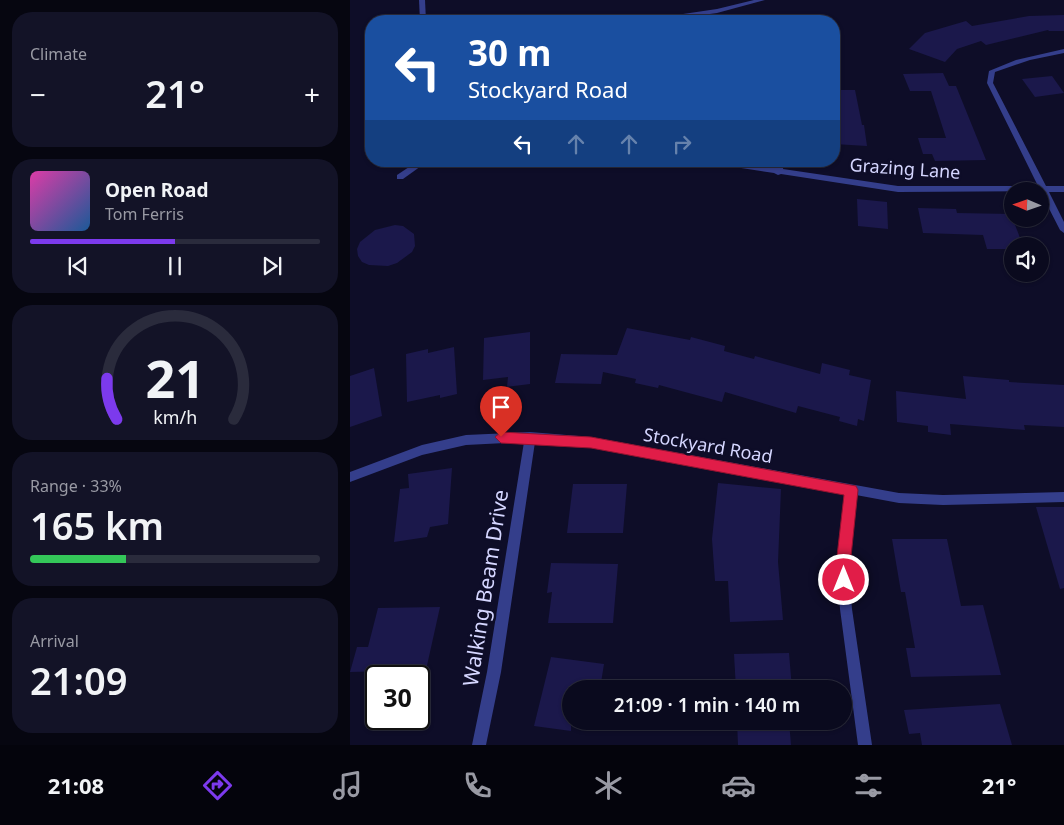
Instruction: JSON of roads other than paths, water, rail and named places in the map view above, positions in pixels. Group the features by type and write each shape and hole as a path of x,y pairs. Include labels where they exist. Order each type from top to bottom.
{"street":[{"path":"422,0 423,15"},
{"path":"690,15 717,11 762,0"},
{"path":"1040,182 990,83 992,71 1035,56 1064,51"},
{"path":"400,177 415,167"},
{"name":"Grazing Lane","path":"749,167 898,189 1004,190"},
{"path":"778,172 779,167"},
{"name":"Grazing Lane","path":"1049,190 1064,189"},
{"path":"1049,200 1064,230"},
{"name":"Stockyard Road","path":"350,477 422,450 466,440 530,437 591,442 899,498 943,500 1064,497"},
{"name":"Walking Beam Drive","path":"479,745 494,672 530,437"},
{"path":"851,490 842,565 846,609 865,745"}]}
